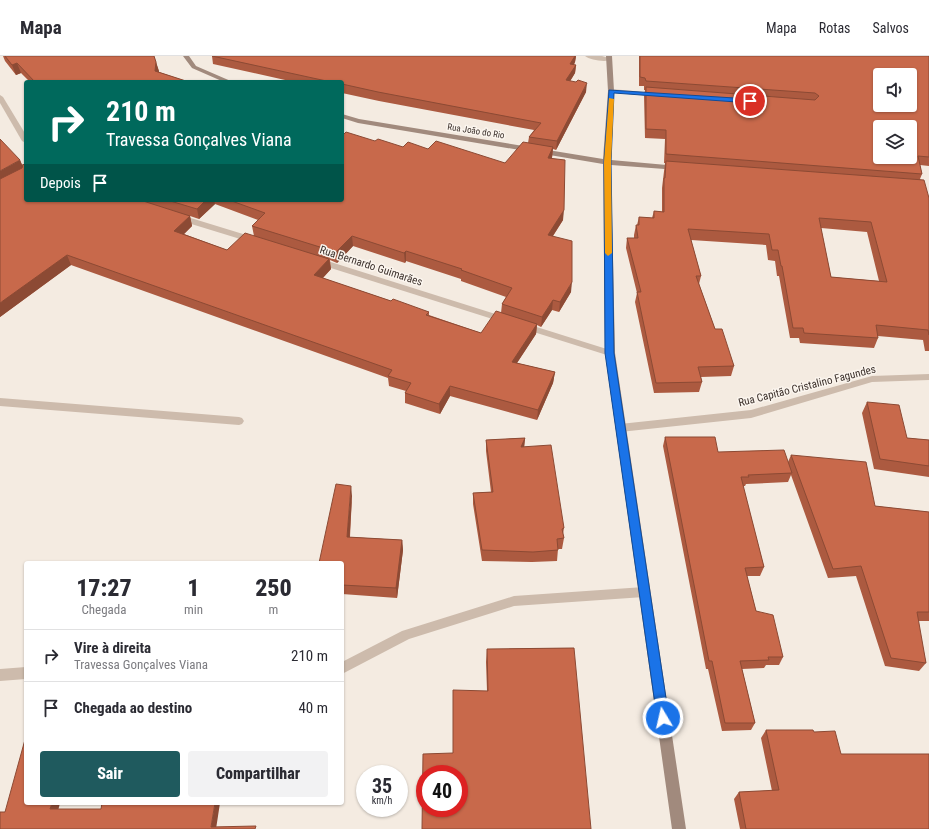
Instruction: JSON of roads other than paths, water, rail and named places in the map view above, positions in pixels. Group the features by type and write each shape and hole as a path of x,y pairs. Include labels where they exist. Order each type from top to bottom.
{"street":[{"path":"186,56 194,67 225,80"},
{"path":"588,56 609,58 611,91 607,162 610,353 679,829"},
{"path":"611,91 665,95"},
{"path":"0,97 24,138"},
{"name":"Rua João do Rio","path":"344,117 358,121 607,162 686,168"},
{"path":"170,214 261,243"},
{"name":"Rua Bernardo Guimarães","path":"307,257 610,353"},
{"name":"Rua Capitão Cristalino Fagundes","path":"620,428 751,414 872,379 929,377"},
{"path":"0,402 239,421"},
{"path":"344,667 406,635 514,601 644,592"},
{"path":"0,675 24,673"}]}
